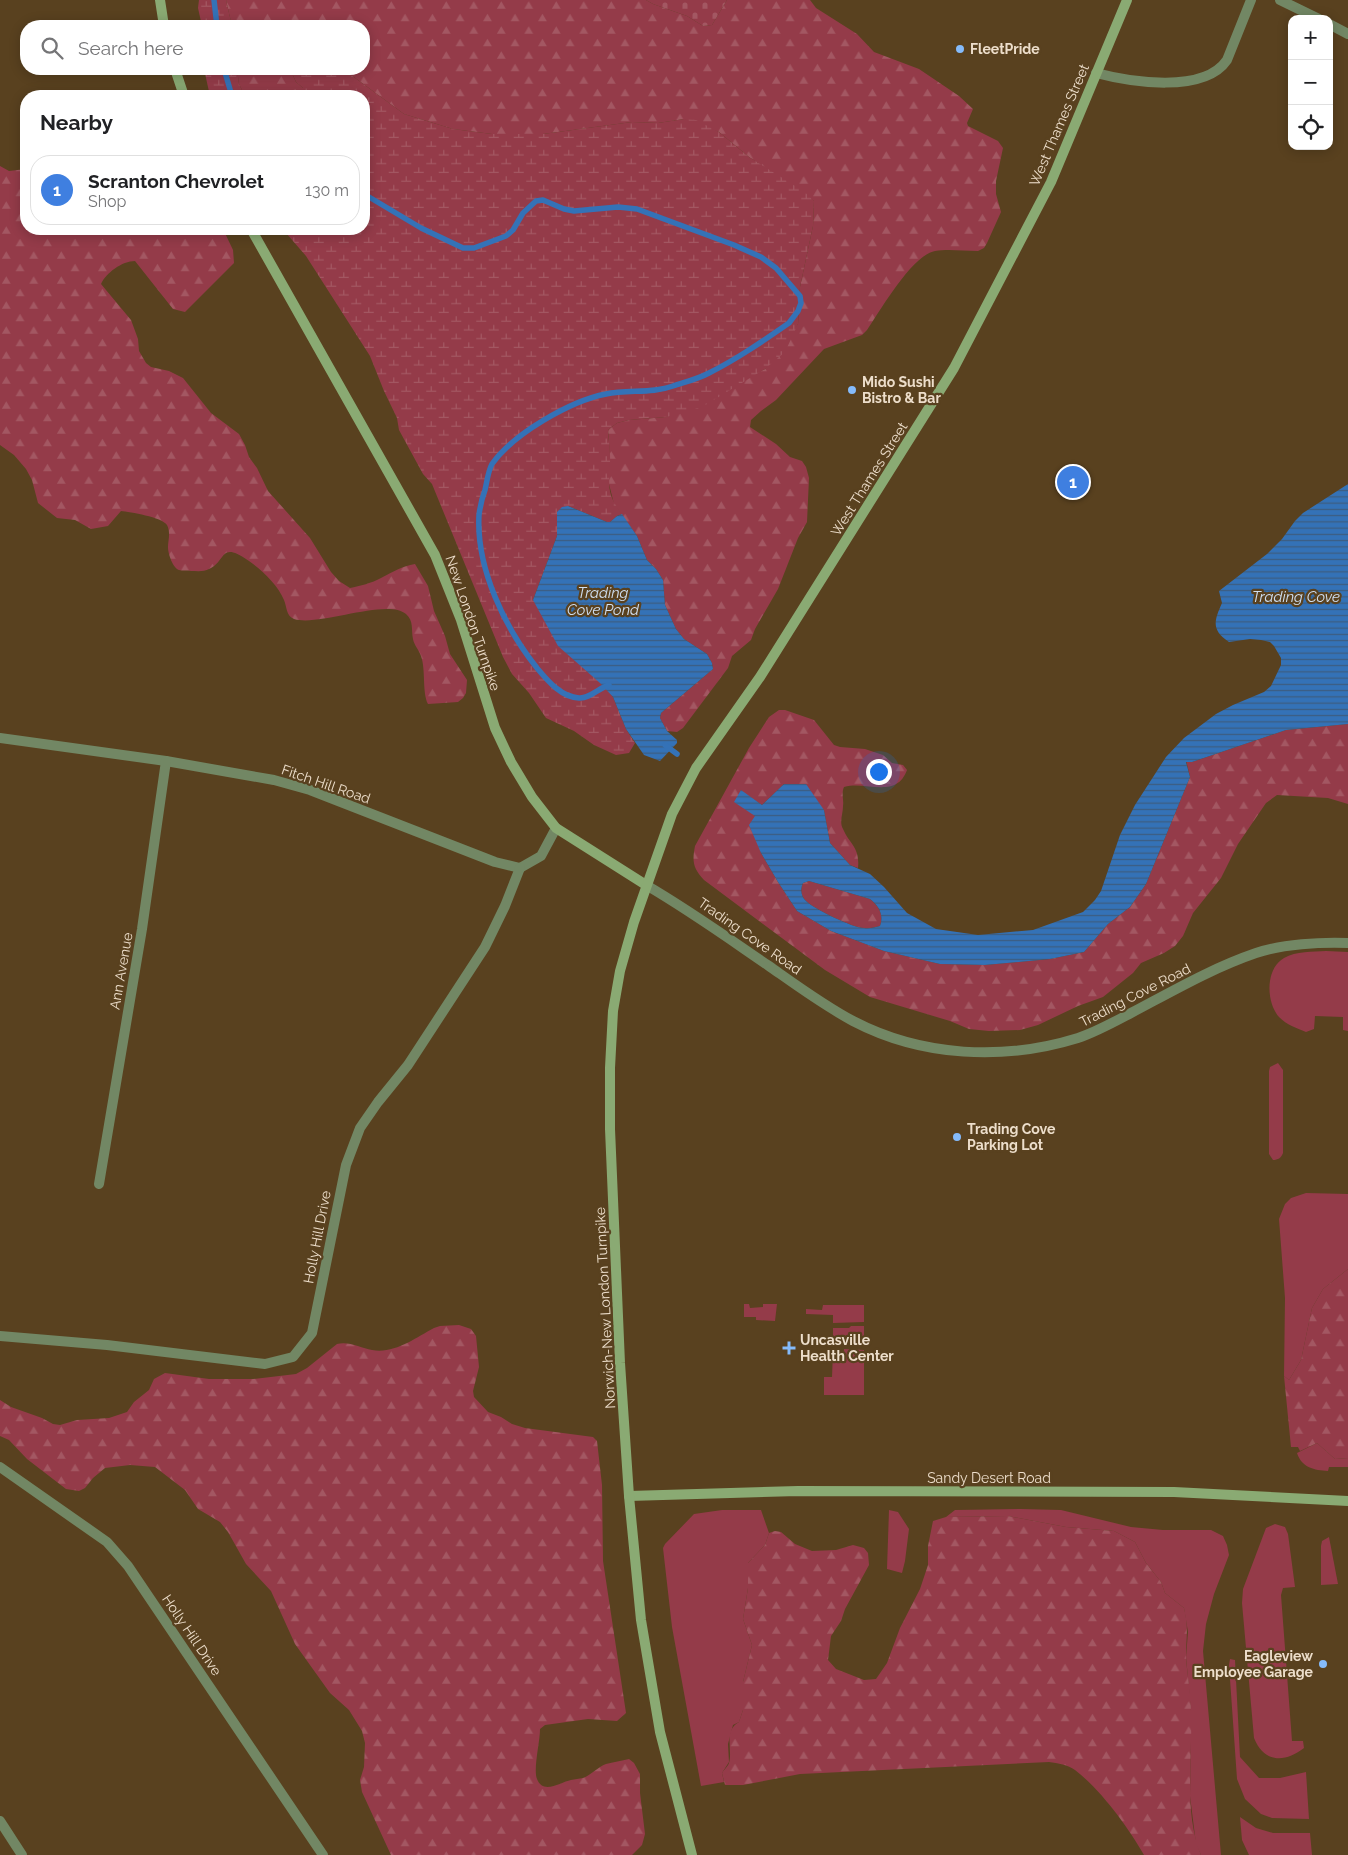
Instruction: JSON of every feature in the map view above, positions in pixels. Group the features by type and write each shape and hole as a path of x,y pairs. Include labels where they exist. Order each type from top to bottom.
{"main road":[{"path":"160,0 163,20"},
{"name":"West Thames Street","path":"696,768 760,677 954,368 1051,182 1127,0"},
{"path":"177,75 182,90"},
{"name":"New London Turnpike","path":"254,235 435,556 461,620 495,728 511,762 528,790 556,828 646,886"},
{"name":"Norwich-New London Turnpike","path":"692,1855 660,1732 641,1620 620,1363 610,1129 610,1068 613,1011 620,971 630,933 672,814 696,768"},
{"name":"Sandy Desert Road","path":"630,1496 798,1491 1174,1492 1348,1501"}],"street":[{"path":"1096,74 1130,80 1168,82 1187,81 1208,75 1227,60 1251,0"},
{"path":"1280,0 1311,15"},
{"path":"1333,26 1348,34"},
{"name":"Fitch Hill Road","path":"0,738 166,761 274,780 310,790 495,862 520,868"},
{"name":"Ann Avenue","path":"99,1184 142,928 166,761"},
{"path":"520,868 541,856 556,828"},
{"name":"Holly Hill Drive","path":"0,1336 107,1345 265,1364 293,1357 312,1333 346,1165 360,1128 408,1065 485,947 505,906 520,868"},
{"name":"Trading Cove Road","path":"646,886 691,911 826,1006 854,1022 889,1037 921,1046 951,1051 984,1053 1050,1046 1088,1034 1188,983 1258,952 1304,944 1348,943"},
{"name":"Holly Hill Drive","path":"0,1467 107,1542 128,1566 309,1831 323,1855"},
{"path":"0,1821 22,1855"}],"green space":[{"path":"199,0 226,0 231,20 201,20 198,8"},
{"path":"226,0 646,0 687,16 703,26 712,25 727,0 810,0 816,8 857,34 874,52 919,69 959,96 973,109 967,123 968,126 998,141 1003,148 996,181 996,194 1001,212 984,248 978,251 935,251 916,262 897,285 862,335 824,349 776,400 751,420 750,427 776,444 790,457 802,461 806,467 809,478 807,522 798,538 778,589 755,629 751,640 732,656 728,668 683,728 677,732 667,731 660,718 661,713 713,669 712,663 707,654 684,639 676,629 665,605 663,580 647,560 637,536 614,504 608,480 610,455 608,430 617,423 629,420 666,417 765,369 798,324 800,287 813,226 814,201 749,157 719,132 684,119 658,123 632,122 543,134 492,134 453,129 404,114 351,75 370,75 370,20 231,20"},
{"path":"646,0 727,0 712,25 703,26 687,16"},
{"path":"205,75 238,75 242,90 209,90"},
{"path":"238,75 293,75 303,90 242,90"},
{"path":"293,75 351,75 404,114 453,129 492,134 543,134 632,122 658,123 684,119 696,120 719,132 749,157 805,192 814,201 813,226 800,287 798,324 785,352 765,369 702,407 666,417 629,420 617,423 608,430 610,492 622,514 607,522 568,506 557,512 557,536 533,600 613,697 626,729 635,743 629,753 616,755 594,745 574,731 546,718 529,693 512,674 503,657 432,484 423,474 399,430 397,418 370,356 306,256 288,235 370,235 370,90 303,90"},
{"path":"0,166 9,171 20,170 20,235 226,235 233,250 234,263 185,312 173,309 135,261 115,268 101,284 131,320 138,339 139,351 146,363 151,367 169,371 183,378 211,413 239,434 249,457 257,468 268,491 310,538 331,572 339,581 350,588 366,584 415,564 428,586 434,611 445,636 450,654 467,680 466,693 458,702 428,704 422,662 412,636 412,626 409,617 406,614 396,610 384,609 319,619 291,618 284,600 274,583 249,561 233,552 224,554 215,565 205,571 177,569 169,553 169,534 167,525 164,522 146,515 121,511 108,526 91,529 75,520 57,518 38,503 32,480 26,469 14,455 0,445"},
{"path":"779,710 785,710 814,720 834,745 865,749 883,755 892,763 903,765 907,770 902,779 888,787 853,785 844,787 841,824 856,851 858,868 850,865 830,843 824,810 784,784 762,805 741,791 755,816 761,853 778,882 797,911 831,931 884,951 940,964 985,965 1050,959 1084,952 1108,924 1130,907 1146,884 1190,777 1186,760 1192,762 1286,730 1348,724 1348,804 1328,798 1277,795 1266,803 1238,844 1221,878 1193,913 1183,936 1175,946 1141,963 1133,973 1103,997 1078,1006 1038,1025 1020,1030 989,1031 969,1029 950,1021 870,997 825,970 704,880 698,872 694,861 695,846 749,748 769,717"},
{"path":"809,881 870,899 880,911 880,926 868,928 851,925 817,909 806,901 801,893 803,883"},
{"path":"1305,952 1348,952 1348,1031 1343,1030 1343,1017 1315,1016 1314,1029 1306,1032 1285,1022 1275,1011 1270,995 1271,978 1273,970 1284,958"},
{"path":"1278,1063 1283,1070 1283,1153 1279,1158 1273,1160 1269,1154 1269,1071 1270,1067"},
{"path":"1306,1193 1348,1194 1348,1269 1323,1289 1312,1308 1301,1360 1289,1380 1284,1376 1285,1298 1279,1219 1285,1204 1291,1198"},
{"path":"1348,1269 1348,1458 1335,1459 1317,1443 1300,1451 1298,1447 1291,1447 1284,1376 1289,1380 1301,1360 1312,1308 1323,1289"},
{"path":"744,1304 749,1304 750,1308 763,1307 763,1304 777,1304 775,1321 756,1320 756,1317 744,1317"},
{"path":"823,1305 864,1305 864,1322 833,1323 833,1315 806,1314 806,1309 822,1310"},
{"path":"459,1325 471,1329 476,1336 479,1367 473,1391 474,1397 488,1412 525,1428 593,1437 597,1441 602,1485 603,1561 626,1713 617,1721 588,1719 545,1725 540,1729 536,1775 540,1784 548,1787 583,1778 606,1764 629,1759 634,1763 640,1774 640,1793 645,1834 642,1845 632,1855 391,1855 362,1792 360,1780 364,1767 365,1743 362,1731 349,1710 330,1693 295,1644 271,1591 246,1564 228,1532 220,1522 198,1509 185,1490 155,1467 130,1465 105,1468 85,1488 79,1491 66,1489 27,1459 9,1440 0,1436 0,1400 11,1407 53,1424 60,1425 77,1420 109,1418 127,1412 134,1402 149,1390 154,1379 165,1373 209,1379 253,1379 296,1374 307,1368 337,1344 350,1344 380,1351 389,1350 434,1328"},
{"path":"851,1326 864,1326 864,1343 833,1343 833,1328 849,1328"},
{"path":"844,1349 864,1350 864,1395 824,1395 824,1377 832,1377 833,1352 844,1351"},
{"path":"1317,1443 1335,1459 1348,1458 1348,1467 1329,1467 1328,1471 1313,1469 1305,1465 1297,1453"},
{"path":"722,1510 761,1510 769,1533 765,1545 748,1563 748,1588 743,1619 752,1645 743,1682 743,1710 739,1722 733,1725 728,1744 729,1762 722,1773 724,1782 701,1786 672,1627 663,1548 694,1514"},
{"path":"889,1510 898,1512 909,1529 902,1573 887,1569"},
{"path":"955,1510 1061,1510 1131,1527 1163,1530 1211,1530 1223,1536 1229,1555 1214,1594 1206,1624 1203,1651 1221,1855 1201,1855 1196,1844 1190,1796 1191,1711 1186,1657 1188,1632 1184,1608 1165,1593 1161,1582 1146,1563 1135,1542 1114,1531 1066,1527 1008,1516 946,1517"},
{"path":"1008,1516 1066,1527 1114,1531 1135,1542 1146,1563 1161,1582 1165,1593 1184,1608 1187,1627 1186,1657 1191,1704 1190,1802 1195,1838 1201,1855 1144,1855 1122,1821 1085,1778 1072,1768 1052,1762 800,1774 743,1785 725,1785 722,1773 729,1763 731,1730 739,1722 743,1710 743,1682 752,1645 743,1619 748,1588 748,1563 765,1545 769,1533 781,1532 795,1544 812,1551 836,1550 853,1545 864,1548 868,1553 869,1565 845,1609 841,1621 831,1636 828,1660 836,1669 864,1680 876,1679 887,1663 900,1628 920,1589 928,1565 928,1546 933,1521 946,1517"},
{"path":"1275,1524 1285,1527 1288,1534 1295,1587 1283,1588 1281,1595 1292,1741 1303,1741 1304,1748 1297,1753 1282,1758 1269,1756 1263,1752 1254,1738 1242,1603 1243,1589 1266,1528"},
{"path":"1329,1537 1338,1584 1321,1585 1321,1546 1322,1541"},
{"path":"1230,1659 1235,1660 1240,1757 1259,1778 1280,1778 1306,1772 1309,1819 1272,1818 1261,1814 1245,1799 1237,1779"},
{"path":"1240,1817 1256,1828 1273,1833 1310,1833 1312,1855 1249,1855 1242,1840"}],"water":[{"name":"Trading Cove","path":"1348,484 1348,724 1286,730 1192,762 1186,762 1190,777 1146,884 1130,907 1108,924 1084,952 1050,959 985,965 940,964 884,951 831,931 797,911 761,853 749,825 755,816 734,802 741,790 762,805 784,784 806,784 824,810 830,843 850,865 870,874 907,913 936,929 978,935 1033,930 1083,912 1101,891 1120,835 1135,805 1166,757 1184,738 1216,714 1264,692 1271,686 1281,665 1281,658 1270,642 1250,639 1229,642 1223,638 1216,625 1217,615 1222,603 1219,591 1267,554 1303,513","holes":["809,881 870,899 880,911 881,918 880,926 868,928 851,925 834,918 806,901 801,893 803,883"]},
{"name":"Trading Cove Pond","path":"568,506 607,522 622,514 637,536 647,560 663,580 665,605 676,629 684,639 707,654 712,663 713,669 661,713 660,718 667,731 677,740 677,743 660,761 644,755 626,729 613,697 558,646 533,600 557,536 557,512 562,507"}],"waterway":[{"path":"214,0 216,20"},
{"path":"226,75 230,90"},
{"path":"370,198 421,228 463,248 474,248 506,236 513,230 523,213 536,201 543,200 574,211 618,207 637,209 761,257 776,268 800,296 801,303 798,311 789,323 750,350 719,368 700,377 665,388 606,394 576,404 543,420 514,441 492,464 480,509 479,535 482,556 488,576 495,596 514,635 537,668 550,683 566,695 583,698 609,685"},
{"path":"665,745 677,754"}],"place":[{"name":"FleetPride","path":"960,49"},
{"name":"Mido Sushi Bistro & Bar","path":"852,390"},
{"name":"Scranton Chevrolet","path":"1073,482"},
{"name":"Trading Cove Parking Lot","path":"957,1137"},
{"name":"Uncasville Health Center","path":"789,1348"},
{"name":"Eagleview Employee Garage","path":"1323,1664"}]}
